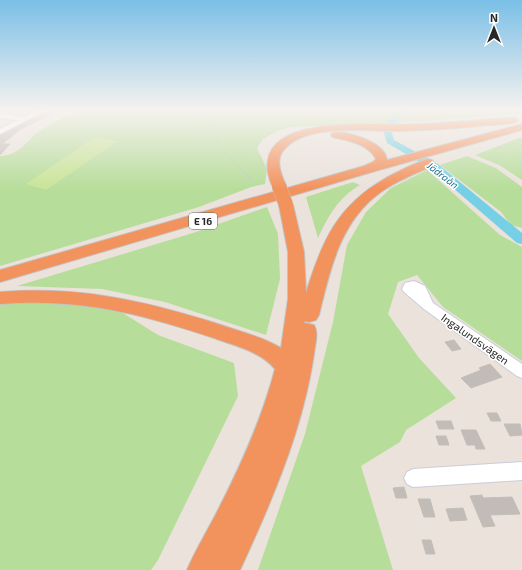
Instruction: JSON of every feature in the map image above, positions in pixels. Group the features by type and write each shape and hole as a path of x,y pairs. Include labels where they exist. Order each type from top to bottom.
{"highway":[{"path":"298,136 284,144 275,154 273,161 302,235 310,281 309,315"},
{"path":"283,186 280,167 282,155 289,145 307,136 318,136"},
{"path":"337,136 364,142 379,153 382,159 377,165 368,169"},
{"path":"224,570 247,522 275,457 294,397 309,315 328,252 342,222 351,210 408,163 495,136"},
{"path":"433,155 509,136"},
{"name":"E 16","path":"0,276 368,169 408,163"},
{"name":"E 16","path":"0,281 408,163"},
{"path":"203,570 232,516 259,452 274,411 294,342 299,285 289,204"},
{"path":"0,298 62,296 105,300 127,305 255,344 275,354 287,367"}],"street":[{"name":"Ingalundsvägen","path":"428,306 522,372"},
{"path":"413,478 522,471"}],"path":[{"path":"215,136 224,152 251,179"}],"green space":[{"path":"34,136 269,136 263,139 257,148 267,169 265,184 251,187 199,207 0,266 0,156 13,153"},
{"path":"95,137 118,141 46,190 26,184"},
{"path":"522,137 522,180 501,166 475,155"},
{"path":"467,156 496,168 522,187 522,228 511,225 501,212 440,165"},
{"path":"427,170 500,235 522,247 522,361 443,307 417,275 398,282 388,314 419,358 456,398 406,430 400,442 361,466 393,570 258,570 305,434 333,322 347,245 366,212 391,188"},
{"path":"353,182 360,185 340,201 326,222 318,238 306,197"},
{"path":"267,207 278,234 280,279 266,335 165,302 102,289 17,286 193,233"},
{"path":"53,300 118,310 158,335 234,363 238,396 158,560 151,570 0,570 0,303"}],"building":[{"path":"0,136 13,136 2,144 10,144 0,155"},
{"path":"454,340 461,349 452,351 445,342"},
{"path":"490,364 502,377 471,388 461,378 481,370 479,368"},
{"path":"487,413 497,413 501,421 491,421"},
{"path":"436,421 451,421 454,429 439,429"},
{"path":"504,424 520,424 522,435 510,436"},
{"path":"461,430 476,430 485,449 476,449 475,445 467,445"},
{"path":"436,436 446,436 449,445 439,445"},
{"path":"404,487 407,498 396,498 393,488"},
{"path":"482,495 483,498 512,497 520,514 490,515 495,526 483,527 470,496"},
{"path":"418,499 430,499 435,517 424,517"},
{"path":"463,508 467,520 450,521 446,509"},
{"path":"422,540 431,540 435,554 426,554"}],"waterway":[{"name":"Jädraån","path":"389,136 390,141 434,166 522,240"}]}
